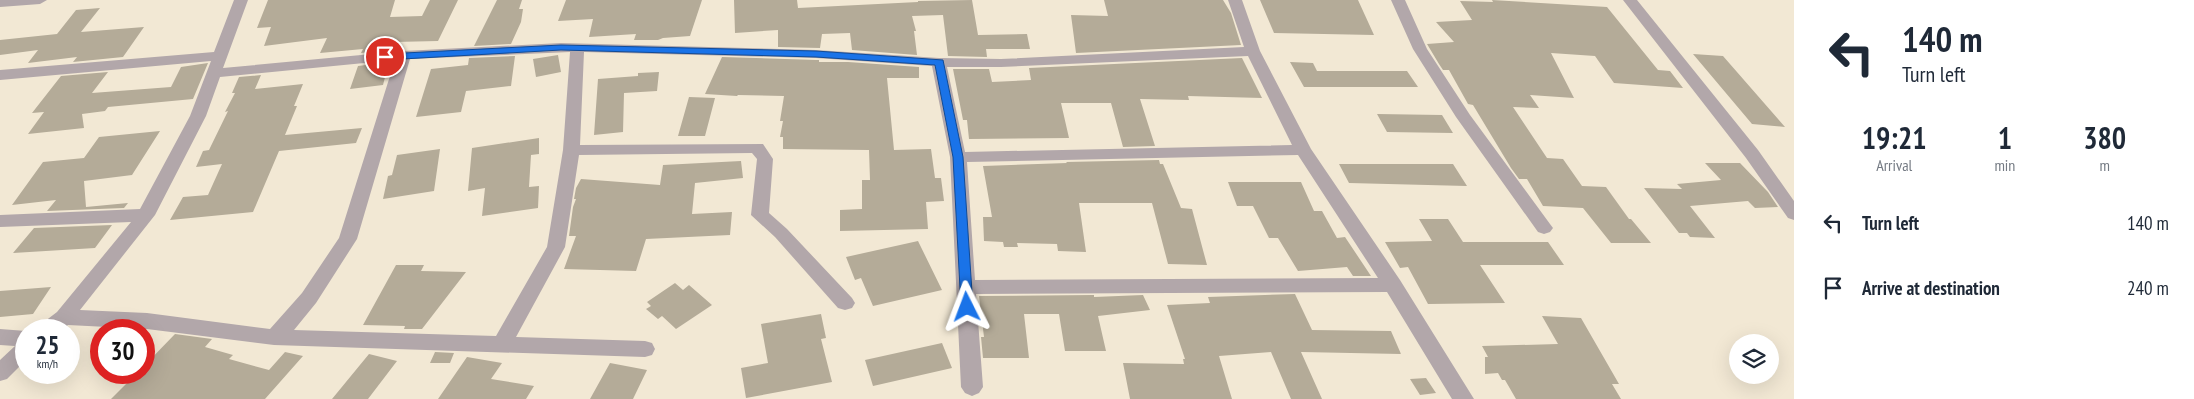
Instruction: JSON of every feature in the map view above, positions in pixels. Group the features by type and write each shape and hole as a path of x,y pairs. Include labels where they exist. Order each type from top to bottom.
{"street":[{"path":"0,3 40,0"},
{"path":"61,319 146,215 198,116 241,0"},
{"path":"1235,0 1253,50 1303,150 1393,285 1463,399"},
{"path":"1398,0 1420,50 1464,117 1544,228"},
{"path":"1630,0 1752,154 1794,214"},
{"path":"214,73 404,55 561,47 577,49 658,49 816,54 939,62 1001,63 1253,50"},
{"path":"501,345 556,247 570,150 577,49"},
{"path":"274,337 309,298 348,239 404,55"},
{"path":"0,75 220,56"},
{"path":"939,62 958,157 972,386"},
{"path":"570,150 758,148 765,159 760,215 781,233 845,304"},
{"path":"958,157 1303,150"},
{"path":"0,221 146,215"},
{"path":"966,287 1393,285"},
{"path":"64,317 147,321 274,337 645,349"},
{"path":"0,336 15,337"},
{"path":"0,373 15,359"}],"building":[{"path":"268,0 395,0 390,17 422,16 430,0 458,0 438,41 394,42 392,50 361,53 363,49 320,53 327,38 264,46 271,27 257,28"},
{"path":"497,0 522,0 519,9 523,9 521,22 511,44 474,46"},
{"path":"566,0 702,0 690,36 658,40 634,40 636,34 589,37 593,19 558,21"},
{"path":"734,0 797,0 798,8 972,0 978,35 1027,34 1030,49 986,49 987,57 948,56 943,15 912,16 916,31 914,31 917,55 852,50 850,33 822,34 820,48 778,47 778,30 735,33"},
{"path":"1104,0 1223,0 1231,13 1241,45 1076,53 1071,15 1108,16"},
{"path":"1260,0 1358,0 1374,35 1274,33"},
{"path":"1492,0 1607,7 1658,70 1670,71 1683,88 1614,83 1595,56 1551,53 1574,98 1530,95 1539,108 1513,107 1547,158 1563,159 1582,186 1606,187 1629,219 1651,243 1611,243 1583,208 1543,206 1527,179 1519,179 1511,168 1473,105 1468,104 1449,70 1443,70 1439,64 1427,44 1454,42 1436,22 1472,20 1460,1 1493,2"},
{"path":"100,8 81,32 144,27 123,57 73,62 77,57 28,63 38,50 0,55 0,40 57,34 76,10"},
{"path":"1693,54 1723,56 1785,127 1752,124"},
{"path":"558,55 561,72 536,77 533,59"},
{"path":"515,56 511,86 466,91 461,112 416,117 431,69 468,65 469,58"},
{"path":"722,57 819,60 819,62 919,67 919,78 887,78 894,150 931,149 935,178 941,178 944,201 926,202 928,229 840,231 840,210 862,209 862,180 870,180 869,150 783,149 783,137 780,137 783,121 780,121 784,96 705,94"},
{"path":"1242,58 1262,98 1188,96 1189,100 1140,99 1155,146 1123,147 1111,103 1061,103 1069,138 969,139 967,120 963,120 953,69 989,69 992,82 1031,80 1029,68"},
{"path":"389,62 383,85 350,89 358,66"},
{"path":"1290,62 1313,63 1317,71 1407,71 1418,87 1304,87"},
{"path":"208,63 193,99 108,107 105,111 82,114 84,128 28,134 44,112 32,113 61,76 108,72 92,93 171,87 181,67"},
{"path":"659,72 657,91 624,93 623,132 594,135 598,79 638,76 638,73"},
{"path":"261,75 255,89 303,84 294,106 297,106 285,135 362,128 356,143 279,151 253,212 170,220 183,197 208,195 222,164 196,167 203,151 209,150 228,111 225,112 235,93 232,93 239,77"},
{"path":"689,97 715,98 705,136 678,136"},
{"path":"1377,114 1442,115 1453,133 1387,132"},
{"path":"160,131 132,175 84,181 86,207 128,203 124,208 47,211 56,200 12,205 43,162 84,158 99,137"},
{"path":"539,138 539,154 531,155 529,187 539,186 538,208 482,216 485,188 468,191 472,148"},
{"path":"440,149 434,191 383,199 388,176 392,175 397,155"},
{"path":"1159,160 1160,164 1163,164 1181,208 1192,209 1207,265 1168,264 1152,203 1079,203 1086,252 1058,251 1057,244 1017,243 1018,247 1004,247 1003,242 984,241 983,217 992,217 983,166"},
{"path":"741,161 743,178 695,183 692,214 732,212 730,235 646,239 636,271 564,269 576,236 569,236 576,199 574,199 576,188 581,179 660,185 663,165"},
{"path":"1705,163 1740,163 1768,192 1778,207 1755,208 1748,201 1690,206 1715,238 1690,237 1687,233 1679,233 1644,188 1682,189 1677,184 1721,180"},
{"path":"1339,164 1453,164 1467,186 1349,183"},
{"path":"1228,182 1301,182 1314,211 1322,211 1337,238 1345,237 1371,276 1353,276 1347,267 1298,271 1278,238 1269,238 1253,206 1237,206"},
{"path":"1419,219 1448,219 1463,242 1548,242 1564,265 1480,265 1505,303 1428,304 1408,267 1400,268 1385,242 1432,241"},
{"path":"112,225 95,248 13,253 34,228"},
{"path":"918,241 942,290 873,306 861,278 855,280 846,257"},
{"path":"396,265 424,265 421,271 466,272 422,329 404,329 405,326 363,325"},
{"path":"675,283 683,290 689,285 712,305 676,329 662,316 658,319 646,309 651,306 647,302"},
{"path":"51,287 33,314 0,317 0,291"},
{"path":"1295,294 1312,330 1391,331 1401,354 1301,352 1322,399 1291,399 1271,352 1219,356 1232,399 1130,399 1123,363 1184,364 1183,359 1185,359 1167,305 1210,303 1208,297"},
{"path":"1094,295 1094,297 1143,295 1150,310 1098,316 1106,351 1065,351 1059,314 1024,314 1029,358 983,358 981,337 984,337 979,296"},
{"path":"821,314 826,338 821,339 832,382 746,398 741,368 768,363 761,324"},
{"path":"1542,316 1581,318 1619,384 1612,384 1621,399 1516,399 1505,380 1502,380 1498,373 1485,374 1485,357 1488,357 1482,346 1558,344"},
{"path":"175,334 212,339 205,347 233,355 229,359 269,370 285,352 303,356 265,399 111,399 126,384 155,384 155,355"},
{"path":"942,343 952,368 873,386 865,360"},
{"path":"435,352 454,353 450,363 430,363"},
{"path":"369,354 397,361 368,399 332,399"},
{"path":"467,357 502,363 491,379 534,386 526,399 438,399"},
{"path":"610,363 647,370 633,399 590,399"},
{"path":"1426,378 1436,393 1420,395 1410,379"}],"route":[{"path":"385,57 561,47 577,49 658,49 816,54 939,62 958,157 967,307"}]}
